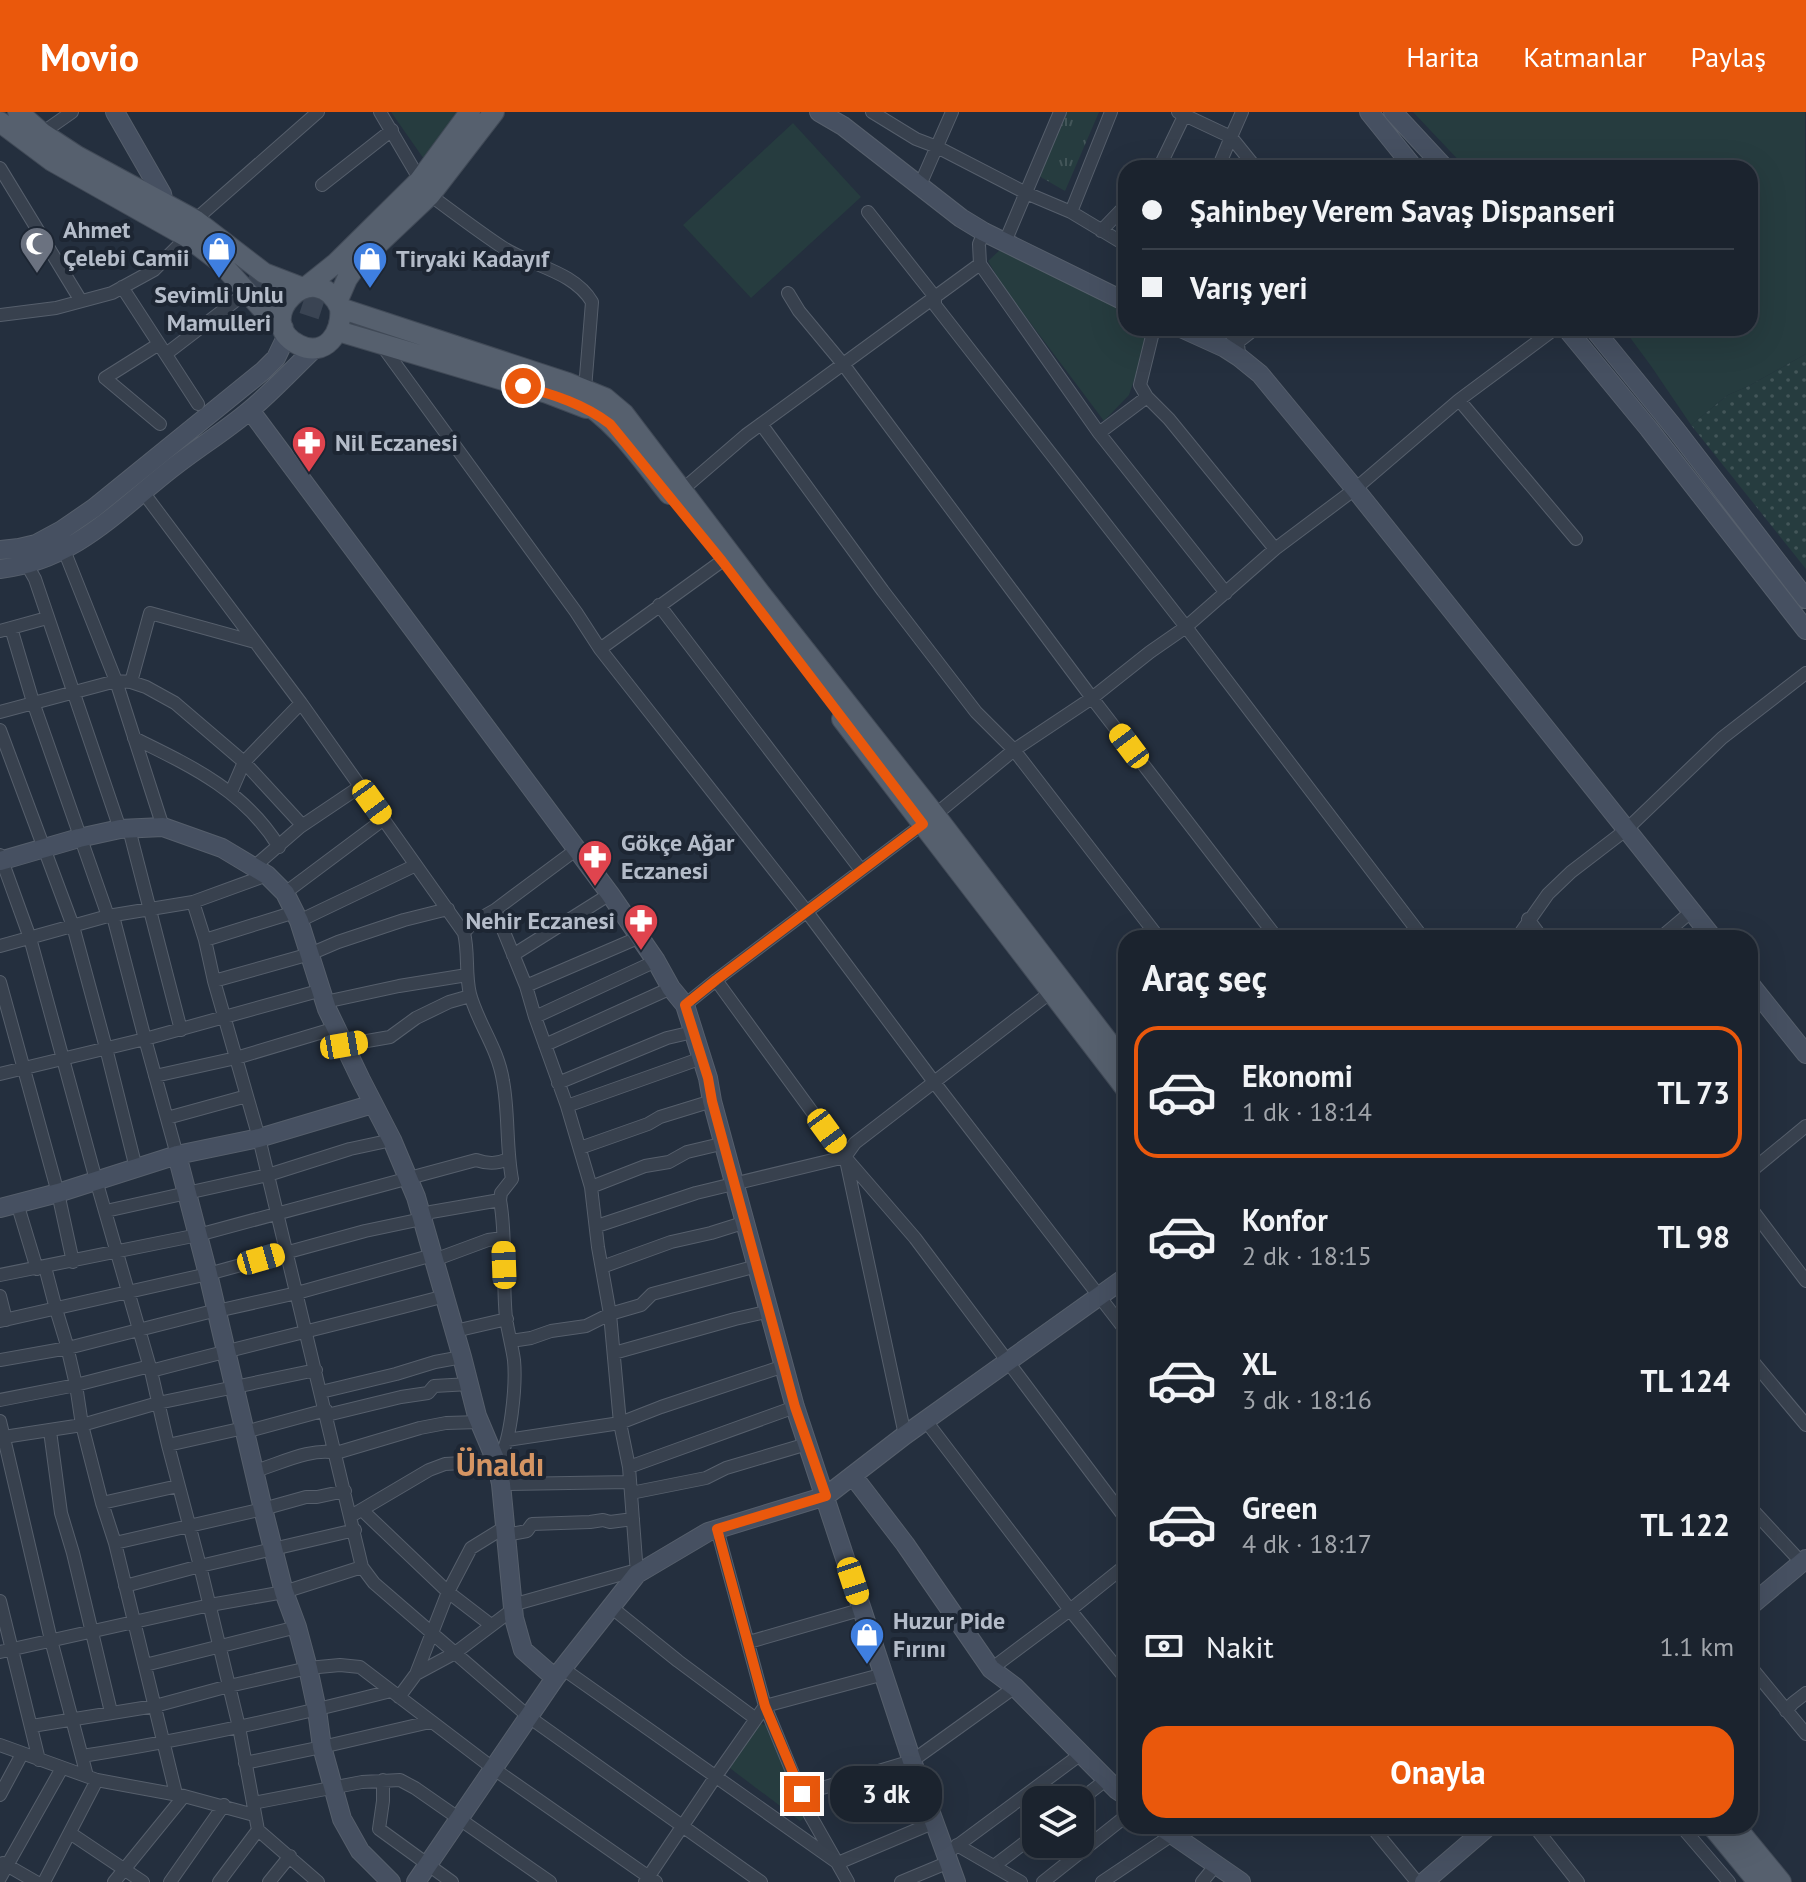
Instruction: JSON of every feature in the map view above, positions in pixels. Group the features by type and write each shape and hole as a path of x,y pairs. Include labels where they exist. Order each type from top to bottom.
{"main road":[{"path":"285,332 281,318 287,299 336,263 425,188 470,112"},
{"path":"191,228 295,344 315,348 324,345 338,331 341,320 339,305 347,279 358,263 494,112"},
{"path":"16,116 161,212"},
{"path":"0,122 52,161 161,212 264,273 304,288 318,288 329,293 339,305 585,389 605,398 624,414 929,819 1051,992 1118,1079"},
{"path":"363,324 550,384 605,398"},
{"path":"338,331 547,393 594,412 610,424"},
{"path":"550,384 598,411 610,424 1118,1055"},
{"path":"1719,1834 1758,1882"},
{"path":"1742,1834 1781,1882"}],"street":[{"path":"42,133 72,112"},
{"path":"115,112 162,194 161,212"},
{"path":"0,315 56,308 112,293 154,270 191,228 318,112"},
{"path":"380,112 425,188 505,249 568,279 586,292 592,302 585,389"},
{"path":"819,112 847,119 961,218 1118,298"},
{"path":"872,112 916,139 1071,212 1118,241"},
{"path":"920,185 952,112"},
{"path":"1005,242 1060,112"},
{"path":"1071,212 1111,112"},
{"path":"1221,160 1242,112"},
{"path":"1369,112 1408,160"},
{"path":"1393,112 1438,160"},
{"path":"1162,160 1183,113 1231,137 1250,160"},
{"path":"322,185 392,130"},
{"path":"0,168 81,301"},
{"path":"868,212 935,297 935,305 1417,930"},
{"path":"1101,231 1118,213"},
{"path":"984,232 979,244 980,264 1099,433 1226,593"},
{"path":"682,490 761,424 980,264"},
{"path":"122,287 198,404"},
{"path":"160,424 105,378 162,349 247,292"},
{"path":"788,293 1271,930"},
{"path":"0,550 19,548 48,538 94,508 263,371 276,358 285,332"},
{"path":"1152,336 1140,385 1275,549"},
{"path":"1199,336 1225,348 1238,350"},
{"path":"1230,336 1238,350 1355,489 1707,930"},
{"path":"1238,350 1249,336"},
{"path":"685,1005 929,819 1014,750 1092,698 1186,627 1275,549 1355,489 1459,400 1545,336"},
{"path":"1573,336 1806,630"},
{"path":"1600,336 1806,599"},
{"path":"382,344 600,649 807,912 1118,1321"},
{"path":"0,569 27,565 64,550 110,520 171,469 250,410 315,348"},
{"path":"1099,433 1147,397"},
{"path":"1459,400 1576,539"},
{"path":"250,410 610,894 685,1005 708,1078 795,1407 912,1761 951,1854 956,1882"},
{"path":"761,424 967,700 1014,750 1153,930"},
{"path":"143,492 301,703 464,933 470,996 497,1055 503,1081 512,1179 501,1193 500,1200 507,1319 515,1383 507,1440 501,1458 496,1461 445,1464 429,1470 357,1513"},
{"path":"64,550 116,681 163,827"},
{"path":"600,649 722,561"},
{"path":"27,565 35,579 124,829 181,1030"},
{"path":"659,605 861,870"},
{"path":"131,682 150,613 255,642"},
{"path":"47,618 5,630 79,838 111,916 208,1274 284,1592 308,1668 322,1747 342,1819 360,1851 391,1882"},
{"path":"1522,930 1548,894 1571,872 1627,829 1722,738 1806,673"},
{"path":"0,712 116,681 146,687 175,703 244,762 302,825"},
{"path":"231,792 244,762 301,703"},
{"path":"0,730 73,926 136,1168"},
{"path":"134,738 231,792 250,809 279,847"},
{"path":"0,946 111,916 193,902 261,870 302,825 361,786"},
{"path":"285,893 384,819"},
{"path":"318,1882 258,1830 239,1727 151,1369 30,938 1,859 79,838 124,829 163,827 222,848 261,870 285,893 297,917 340,1036 409,1178 434,1257 480,1422 496,1461 501,1484 512,1608 523,1650 716,1776 838,1863"},
{"path":"464,933 472,923 495,910 577,849"},
{"path":"205,940 297,917 416,865"},
{"path":"513,955 610,894"},
{"path":"193,902 259,1138 345,1491 357,1513 491,1625"},
{"path":"214,981 310,954 404,920 448,909"},
{"path":"416,1882 558,1673 637,1572 629,1467 620,1423 610,1314 591,1187 526,986 495,910"},
{"path":"1669,930 1692,911"},
{"path":"1528,919 1536,930"},
{"path":"526,986 640,937"},
{"path":"535,1017 656,961"},
{"path":"0,1074 324,996 467,975"},
{"path":"716,980 845,1157 915,1238 1118,1508"},
{"path":"0,982 58,1193 73,1262"},
{"path":"545,1045 671,988"},
{"path":"597,1226 696,1193 845,1157 855,1143 1051,992"},
{"path":"1758,994 1806,1054"},
{"path":"155,1076 340,1036 390,1037 416,1018 470,996"},
{"path":"558,1083 655,1042 693,1032"},
{"path":"567,1106 702,1058"},
{"path":"167,1118 247,1096"},
{"path":"580,1148 712,1101"},
{"path":"180,1795 164,1744 115,1543 82,1425 68,1348 41,1268 9,1205 58,1193 177,1155 259,1138 373,1104"},
{"path":"1758,1165 1806,1126"},
{"path":"106,1211 268,1175 350,1149 392,1140"},
{"path":"591,1187 645,1166 669,1162 687,1152 725,1143"},
{"path":"845,1157 905,1435"},
{"path":"0,1275 198,1235 476,1160 489,1164 508,1159"},
{"path":"0,1296 3,1320 208,1274 365,1231 422,1219 431,1212 500,1200"},
{"path":"1758,1218 1806,1281"},
{"path":"602,1267 671,1242 746,1222"},
{"path":"0,1360 68,1348 139,1328 297,1293 503,1238"},
{"path":"511,1341 586,1326 610,1314 641,1305 652,1294 757,1266"},
{"path":"82,1756 164,1744 395,1694 416,1674 455,1653 512,1608 637,1572 708,1532 826,1496 905,1435 1118,1283"},
{"path":"0,1400 307,1333 445,1296"},
{"path":"614,1353 770,1311"},
{"path":"455,1331 507,1319"},
{"path":"321,1392 462,1357"},
{"path":"507,1440 620,1423 784,1366"},
{"path":"1758,1368 1806,1425"},
{"path":"4,1437 82,1425 158,1403 316,1370"},
{"path":"168,1445 428,1393 434,1386 470,1384"},
{"path":"629,1467 795,1407"},
{"path":"0,1421 51,1640 82,1756 92,1778 70,1833 44,1882"},
{"path":"926,1421 1118,1669"},
{"path":"255,1471 289,1459 328,1451 336,1453 420,1428 480,1422"},
{"path":"50,1431 61,1513 111,1712"},
{"path":"501,1484 631,1488 706,1478 726,1468 807,1444"},
{"path":"853,1476 905,1544 991,1669 1015,1687 1081,1754 1118,1786"},
{"path":"102,1503 178,1486"},
{"path":"115,1543 306,1497 345,1491"},
{"path":"357,1513 355,1530 362,1567 374,1583 529,1717 761,1882"},
{"path":"1758,1515 1804,1560 1758,1599"},
{"path":"416,1674 448,1592 471,1548 505,1531 527,1531 532,1524 633,1519"},
{"path":"717,1529 765,1706 820,1835 848,1882"},
{"path":"125,1586 355,1530"},
{"path":"6,1651 210,1605 284,1592 362,1567"},
{"path":"991,1669 1118,1571"},
{"path":"0,1601 6,1651 32,1726 39,1760"},
{"path":"611,1607 756,1719"},
{"path":"749,1642 863,1609"},
{"path":"145,1665 297,1627"},
{"path":"32,1726 155,1706 308,1668 360,1667 430,1722 650,1880 683,1825 765,1706 884,1674"},
{"path":"1758,1676 1806,1734"},
{"path":"802,1794 912,1761 1015,1687"},
{"path":"1786,1711 1806,1693"},
{"path":"245,1763 430,1722"},
{"path":"0,1745 92,1778 254,1809 333,1788 400,1780 550,1882"},
{"path":"0,1795 22,1754"},
{"path":"901,1882 951,1854 1081,1754"},
{"path":"0,1878 4,1863 62,1768"},
{"path":"383,1780 379,1829 452,1882"},
{"path":"1094,1795 1118,1787"},
{"path":"114,1882 180,1795"},
{"path":"170,1882 224,1805"},
{"path":"838,1863 935,1822"},
{"path":"1043,1882 1118,1822"},
{"path":"219,1882 258,1830"},
{"path":"70,1833 143,1882"},
{"path":"797,1834 820,1835"},
{"path":"1102,1882 1162,1834"},
{"path":"1170,1834 1241,1882"},
{"path":"1378,1834 1417,1882"},
{"path":"1424,1882 1480,1834"},
{"path":"1540,1834 1578,1882"},
{"path":"1688,1834 1729,1882"},
{"path":"994,1866 1022,1845"},
{"path":"951,1854 994,1866 1021,1882"},
{"path":"269,1882 290,1856"},
{"path":"4,1863 36,1882"},
{"path":"1202,1882 1215,1866"}],"green space":[{"path":"391,112 462,112 426,162"},
{"path":"1067,112 1099,112 1065,191 1039,176"},
{"path":"1413,112 1805,112 1806,354 1728,395 1691,425 1629,336 1758,336 1758,160 1458,160"},
{"path":"793,123 861,197 751,298 683,225"},
{"path":"1002,248 1118,307 1118,336 1148,336 1129,395 1104,421 1002,285 988,261"},
{"path":"1806,354 1806,569 1691,425 1728,395"},
{"path":"758,1723 770,1726 804,1811 800,1821 727,1766"}],"tunnel":[{"path":"251,273 301,303 356,321"}],"place":[{"name":"Ahmet Çelebi Camii","path":"37,275"},
{"name":"Sevimli Unlu Mamulleri","path":"219,280"},
{"name":"Tiryaki Kadayıf","path":"370,290"},
{"name":"Nil Eczanesi","path":"309,474"},
{"name":"Gökçe Ağar Eczanesi","path":"595,888"},
{"name":"Nehir Eczanesi","path":"641,952"},
{"name":"Huzur Pide Fırını","path":"867,1666"}],"district":[{"name":"Ünaldı","path":"500,1465"}],"route":[{"path":"523,386 577,404 610,424 722,561 923,824 685,1005 708,1078 795,1407 826,1496 717,1529 765,1706 802,1794"}]}
